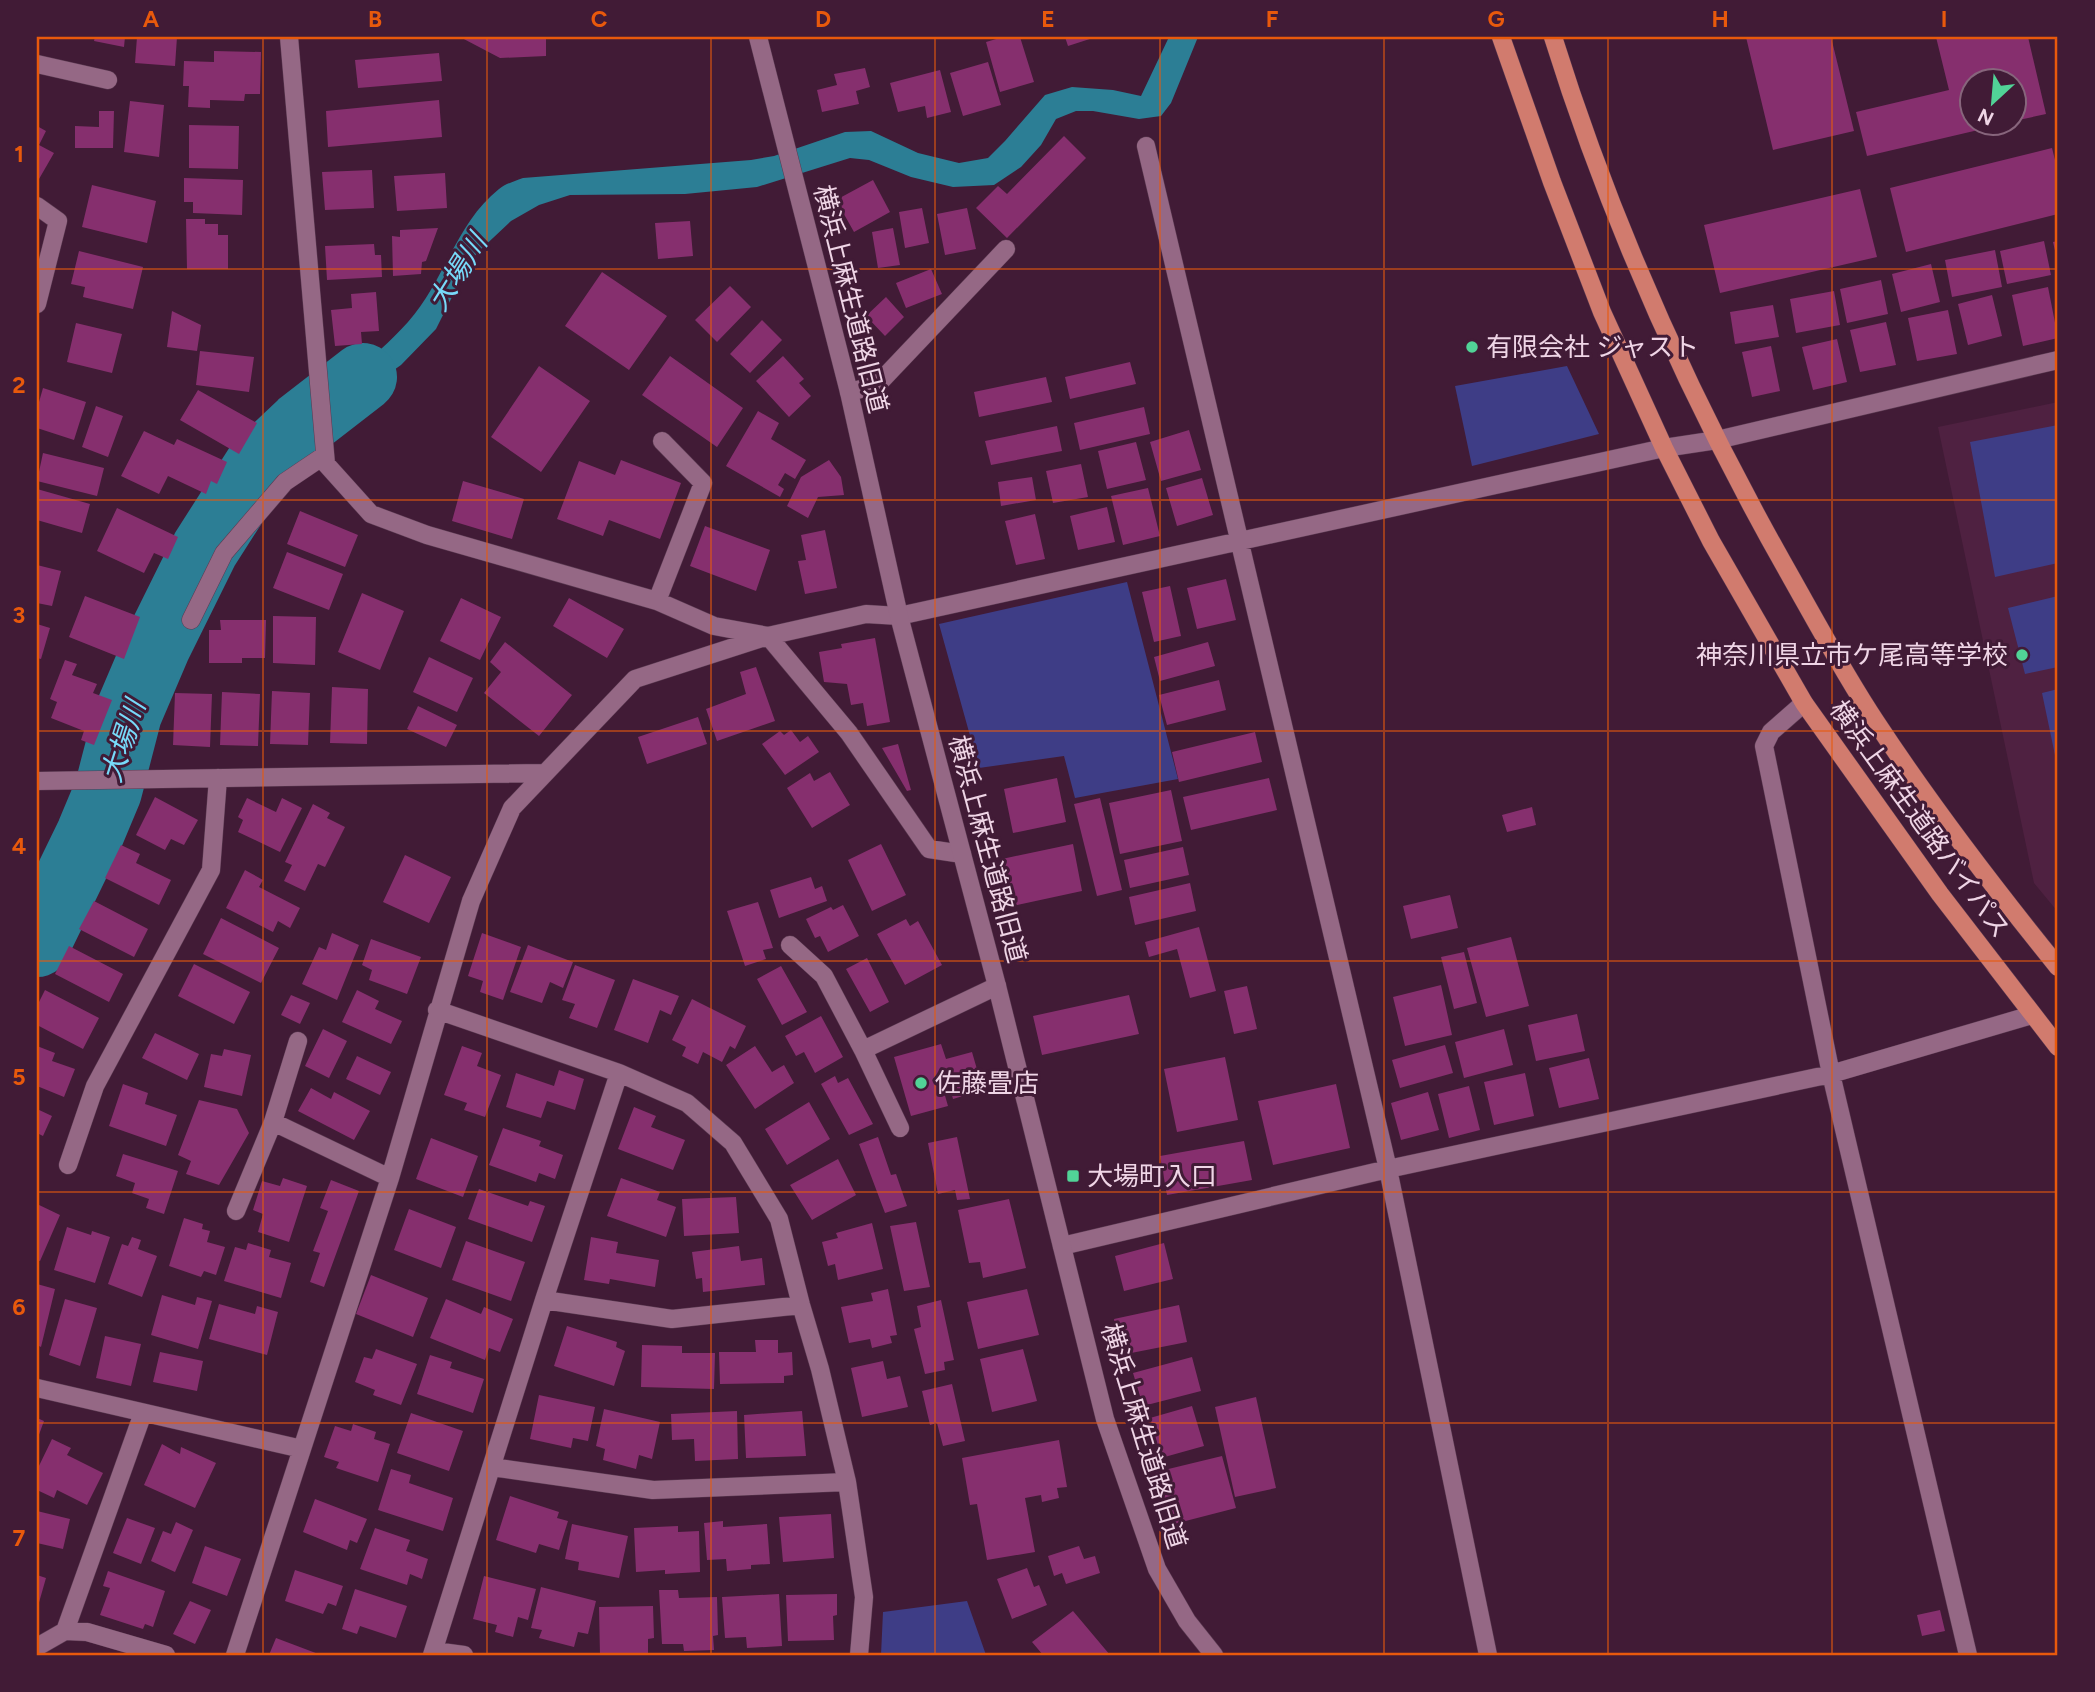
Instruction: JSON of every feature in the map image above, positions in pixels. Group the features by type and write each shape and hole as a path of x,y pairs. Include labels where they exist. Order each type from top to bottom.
{"main road":[{"name":"横浜上麻生道路バイパス","path":"1501,37 1602,312 1664,448 1711,541 1804,703 1940,894 2058,1047"},
{"name":"横浜上麻生道路バイパス","path":"1553,37 1605,191 1673,349 1744,494 1875,721 1998,893 2058,967"}],"street":[{"path":"289,37 326,464 371,514 427,535 657,601 714,626 768,636 849,733 929,849 962,854"},
{"name":"横浜上麻生道路旧道","path":"758,37 849,392 900,616 997,986 1105,1419 1157,1569 1187,1621 1214,1655"},
{"path":"37,64 108,80"},
{"path":"1146,146 1388,1170 1488,1655"},
{"path":"37,206 58,221 37,304"},
{"path":"849,392 877,385 1006,249"},
{"path":"235,1655 390,1178 471,901 512,808 635,679 768,636 866,614 900,616 1664,448 1717,440 2058,360"},
{"path":"657,601 703,484 662,441"},
{"path":"191,620 224,553 285,482 325,455"},
{"path":"1804,703 1770,732 1764,746 1831,1074 1968,1655"},
{"path":"37,781 544,773"},
{"path":"68,1165 95,1086 211,870 218,778"},
{"path":"790,945 824,976 900,1128"},
{"path":"863,1050 997,986"},
{"path":"438,1010 619,1073 687,1103 733,1143 779,1219 820,1369 847,1482 864,1597 859,1655"},
{"path":"1062,1246 1388,1170 1831,1074 2032,1015"},
{"path":"236,1211 273,1122 298,1041"},
{"path":"464,1655 433,1653 619,1073"},
{"path":"273,1122 390,1178"},
{"path":"544,1300 671,1319 801,1305"},
{"path":"37,1388 302,1449"},
{"path":"37,1647 51,1633 143,1413"},
{"path":"492,1466 653,1490 847,1482"},
{"path":"51,1633 87,1632 166,1655"}],"shaded area":[{"path":"1567,366 1599,434 1472,466 1455,386"},
{"name":"神奈川県立市ケ尾高等学校","path":"2058,402 2058,912 2034,883 1938,427"},
{"path":"2058,425 2058,563 1995,577 1970,442"},
{"path":"1127,582 1178,779 1075,798 1064,756 979,768 939,624"},
{"path":"2058,596 2058,667 2025,674 2008,608"},
{"path":"2058,689 2058,759 2056,760 2042,693"},
{"path":"967,1601 986,1655 881,1655 883,1612"}],"water":[{"path":"1169,37 1198,37 1171,103 1161,116 1139,119 1093,111 1076,111 1056,119 1041,145 1021,167 994,185 953,187 911,177 869,160 850,158 757,187 685,194 570,195 539,205 511,221 477,253 468,265 436,329 401,365 364,391 299,448 285,426 365,363 408,322 431,289 472,218 484,203 507,184 523,178 751,160 774,156 845,132 871,131 918,153 959,163 988,158 1045,95 1072,87 1113,90 1141,96"}],"building":[{"path":"95,37 125,37 124,47 94,41"},
{"path":"137,37 177,37 175,66 135,63"},
{"path":"460,37 546,37 546,56 500,58"},
{"path":"1003,37 1020,37 1034,82 1000,92 986,42"},
{"path":"1065,37 1096,37 1068,46"},
{"path":"1746,37 1831,37 1854,131 1773,150"},
{"path":"1936,37 2028,37 2046,114 2028,118 2028,66 1958,66 1958,135 1867,156 1856,112 1949,90"},
{"path":"214,51 261,52 260,94 245,94 244,101 210,100 210,108 188,107 189,86 183,86 184,61 214,62"},
{"path":"439,53 442,81 358,88 355,60"},
{"path":"988,62 1001,105 963,116 950,73"},
{"path":"865,68 870,87 856,91 859,104 822,112 817,90 837,85 834,74"},
{"path":"940,70 951,112 927,118 925,106 898,112 890,83"},
{"path":"439,100 442,137 328,147 326,111"},
{"path":"130,101 164,105 159,157 124,152"},
{"path":"99,111 114,111 113,148 75,148 75,126 99,127"},
{"path":"189,125 239,126 238,169 189,168"},
{"path":"37,126 46,131 39,145 54,153 39,179 37,178"},
{"path":"1064,136 1086,158 1007,238 976,208 998,186 1007,194"},
{"path":"2052,148 2058,172 2058,214 1906,252 1890,188"},
{"path":"372,170 374,208 325,210 322,172"},
{"path":"445,173 447,208 397,211 394,176"},
{"path":"184,178 243,180 242,215 193,213 193,202 184,202"},
{"path":"873,180 890,212 854,232 836,200"},
{"path":"92,185 156,201 147,243 82,227"},
{"path":"1860,189 1877,257 1720,293 1704,225"},
{"path":"922,208 929,243 905,248 899,212"},
{"path":"967,208 976,249 945,255 937,214"},
{"path":"186,219 205,219 205,224 218,224 218,235 228,235 228,269 187,269"},
{"path":"690,221 693,256 658,259 655,223"},
{"path":"438,228 426,261 422,262 421,274 393,276 392,236 400,237 400,230"},
{"path":"893,228 900,265 878,268 872,232"},
{"path":"2044,241 2051,275 2007,284 2000,251"},
{"path":"2058,241 2058,259 2057,259 2053,242"},
{"path":"374,244 375,255 381,255 382,277 327,280 325,246"},
{"path":"1995,250 2002,287 1952,297 1945,260"},
{"path":"79,251 143,267 133,309 83,297 85,287 71,284"},
{"path":"1931,264 1940,302 1901,312 1892,274"},
{"path":"931,269 942,294 906,308 896,283"},
{"path":"602,272 667,316 629,370 565,326"},
{"path":"1881,280 1888,314 1847,323 1840,289"},
{"path":"730,286 751,307 717,342 695,320"},
{"path":"2048,287 2058,338 2023,346 2012,295"},
{"path":"1834,291 1840,325 1796,333 1790,299"},
{"path":"376,292 379,331 361,332 362,344 335,346 331,310 352,308 351,294"},
{"path":"1992,295 2002,336 1968,345 1958,304"},
{"path":"886,297 904,317 885,336 866,316"},
{"path":"1773,305 1779,337 1735,344 1730,312"},
{"path":"1948,310 1957,354 1917,361 1908,318"},
{"path":"172,311 201,325 197,351 167,347"},
{"path":"762,320 782,340 750,373 730,354"},
{"path":"1886,322 1896,365 1860,372 1850,330"},
{"path":"76,323 122,334 112,373 67,362"},
{"path":"1837,339 1847,382 1813,390 1802,347"},
{"path":"1771,346 1780,391 1752,397 1742,352"},
{"path":"200,351 254,357 249,392 196,385"},
{"path":"670,356 743,408 717,447 642,395"},
{"path":"783,356 804,379 799,383 811,396 789,417 756,381"},
{"path":"1130,362 1136,384 1070,399 1065,377"},
{"path":"539,366 590,401 541,472 491,437"},
{"path":"1046,377 1052,402 979,417 974,392"},
{"path":"43,388 86,402 74,440 37,428 37,409"},
{"path":"198,390 257,423 239,454 180,420"},
{"path":"96,406 123,416 108,457 82,447"},
{"path":"1144,407 1150,434 1080,450 1074,423"},
{"path":"758,411 779,423 771,439 806,460 795,479 785,473 778,485 784,489 780,497 726,466"},
{"path":"1057,426 1062,451 991,465 985,441"},
{"path":"1189,430 1201,470 1161,481 1150,442"},
{"path":"144,431 174,445 177,439 227,462 217,484 211,481 206,494 168,476 159,494 121,476"},
{"path":"1136,442 1146,480 1107,489 1098,451"},
{"path":"43,453 104,468 97,496 37,481"},
{"path":"621,460 681,483 660,539 609,520 603,536 557,519 579,461 615,475"},
{"path":"829,460 841,477 844,495 818,497 808,518 787,506 801,477"},
{"path":"1081,464 1088,497 1053,503 1046,471"},
{"path":"1032,477 1036,500 1001,506 998,482"},
{"path":"1202,478 1213,515 1177,526 1166,488"},
{"path":"463,481 524,499 512,539 452,521"},
{"path":"1148,488 1160,536 1123,545 1111,496"},
{"path":"37,489 90,504 82,533 37,520"},
{"path":"1107,507 1115,542 1078,550 1070,516"},
{"path":"117,508 178,537 168,559 154,553 144,573 97,551"},
{"path":"300,511 358,535 345,567 287,544"},
{"path":"1035,514 1045,559 1016,565 1005,521"},
{"path":"705,526 770,550 756,591 690,566"},
{"path":"825,530 837,588 805,594 798,561 806,560 801,535"},
{"path":"287,552 343,574 329,610 273,588"},
{"path":"37,565 61,571 52,606 37,603"},
{"path":"1226,579 1236,620 1197,629 1187,588"},
{"path":"1170,586 1181,636 1154,642 1142,592"},
{"path":"362,593 404,611 380,670 338,652"},
{"path":"85,596 140,617 124,659 69,637"},
{"path":"461,598 501,617 480,660 440,641"},
{"path":"569,598 624,629 607,658 553,626"},
{"path":"273,616 316,617 315,665 273,663"},
{"path":"220,620 266,620 265,658 242,658 242,663 209,663 209,630 221,630"},
{"path":"37,624 50,628 41,659 37,658"},
{"path":"875,638 890,722 867,726 863,703 851,705 847,684 824,682 819,652 842,648 841,644"},
{"path":"505,642 572,695 539,736 484,693 501,672 490,662"},
{"path":"1208,642 1215,666 1160,681 1154,657"},
{"path":"429,657 473,678 457,712 413,692"},
{"path":"65,660 77,664 72,675 97,684 93,693 112,700 94,745 81,740 84,731 51,718 57,702 50,699"},
{"path":"756,667 775,721 717,741 706,709 746,694 740,672"},
{"path":"1219,680 1226,710 1167,725 1159,695"},
{"path":"332,687 368,689 367,744 330,743"},
{"path":"272,691 310,693 308,745 270,744"},
{"path":"222,692 260,694 258,746 220,745"},
{"path":"175,693 212,694 210,747 173,745"},
{"path":"418,706 457,725 446,747 407,729"},
{"path":"698,717 707,744 647,764 638,737"},
{"path":"791,730 800,742 808,736 819,752 785,775 762,744 780,731 784,735"},
{"path":"1255,732 1262,762 1179,782 1172,752"},
{"path":"898,744 911,790 907,791 882,748"},
{"path":"830,772 850,805 812,828 787,788 810,773 814,781"},
{"path":"1057,778 1066,822 1013,833 1004,789"},
{"path":"1269,778 1277,810 1191,830 1183,797"},
{"path":"1171,790 1182,841 1120,854 1109,803"},
{"path":"155,797 198,820 184,845 171,839 165,850 136,835"},
{"path":"247,798 276,812 282,798 302,808 280,852 238,832 243,820 238,817"},
{"path":"1100,798 1122,890 1097,896 1074,804"},
{"path":"313,804 330,813 327,818 345,827 325,867 318,864 305,891 284,881 292,865 285,862"},
{"path":"1532,807 1536,825 1507,832 1502,815"},
{"path":"881,844 906,895 872,911 848,860"},
{"path":"1073,844 1082,891 1012,906 1002,859"},
{"path":"121,845 140,854 136,863 171,880 159,905 105,878"},
{"path":"1183,847 1189,875 1130,888 1124,860"},
{"path":"405,855 451,877 429,923 383,902"},
{"path":"245,870 263,880 259,887 300,908 290,928 278,921 273,932 226,908"},
{"path":"811,877 815,889 822,886 827,901 779,918 770,890"},
{"path":"1190,883 1196,911 1135,925 1129,897"},
{"path":"1450,895 1458,928 1411,939 1403,906"},
{"path":"94,901 148,929 134,957 79,929"},
{"path":"758,902 773,948 763,950 766,959 745,966 727,911"},
{"path":"843,905 859,936 828,952 820,936 815,938 806,919 831,907 833,910"},
{"path":"221,918 279,948 261,983 203,954"},
{"path":"906,919 910,926 918,921 942,965 905,985 877,934"},
{"path":"1199,927 1216,991 1190,998 1177,949 1149,957 1145,942"},
{"path":"332,933 359,945 337,1000 302,984 319,947 326,950"},
{"path":"482,933 521,947 503,1000 480,992 483,981 468,976"},
{"path":"1511,937 1529,1006 1486,1017 1467,948"},
{"path":"371,939 421,957 407,994 369,980 372,970 362,965"},
{"path":"528,945 573,962 563,988 550,982 542,1003 510,992"},
{"path":"69,946 123,974 109,1002 55,974"},
{"path":"1464,952 1477,1003 1454,1009 1441,957"},
{"path":"867,958 889,1002 870,1012 846,969"},
{"path":"194,964 250,992 234,1024 178,996"},
{"path":"575,965 615,980 597,1028 569,1018 575,1004 562,1000"},
{"path":"781,966 807,1012 782,1025 757,979"},
{"path":"633,979 679,996 671,1015 660,1010 648,1043 614,1030"},
{"path":"1441,985 1452,1035 1405,1046 1393,997"},
{"path":"1247,986 1257,1029 1234,1034 1224,991"},
{"path":"45,990 99,1018 83,1049 37,1025 37,1006"},
{"path":"357,990 379,1001 375,1009 402,1021 391,1044 342,1022"},
{"path":"291,995 310,1003 300,1024 281,1015"},
{"path":"1129,995 1139,1034 1042,1055 1033,1016"},
{"path":"692,999 746,1026 735,1049 730,1046 722,1062 703,1052 698,1064 682,1056 686,1047 672,1040"},
{"path":"1577,1014 1585,1051 1536,1061 1528,1025"},
{"path":"821,1016 843,1057 815,1073 804,1052 796,1056 785,1036"},
{"path":"323,1029 347,1041 329,1078 305,1066"},
{"path":"1504,1029 1513,1065 1464,1078 1455,1042"},
{"path":"155,1033 199,1054 187,1080 142,1058"},
{"name":"佐藤畳店","path":"941,1044 946,1059 972,1052 983,1090 953,1099 946,1073 939,1075 948,1106 911,1116 894,1057"},
{"path":"1445,1045 1453,1073 1400,1088 1392,1060"},
{"path":"37,1046 55,1053 52,1061 75,1069 64,1097 37,1086"},
{"path":"462,1046 482,1053 477,1066 501,1075 485,1117 464,1110 467,1103 444,1095"},
{"path":"755,1046 772,1072 784,1065 794,1083 755,1109 726,1065"},
{"path":"224,1049 251,1055 242,1096 204,1087 211,1054 222,1056"},
{"path":"357,1056 391,1072 380,1095 346,1079"},
{"path":"1225,1057 1238,1120 1177,1132 1164,1069"},
{"path":"1589,1058 1599,1099 1559,1108 1549,1068"},
{"path":"559,1070 584,1079 575,1110 547,1101 541,1118 506,1107 516,1073 554,1086"},
{"path":"1525,1073 1534,1116 1494,1125 1484,1082"},
{"path":"835,1076 838,1083 848,1078 873,1124 849,1135 821,1084"},
{"path":"123,1084 148,1093 145,1104 177,1115 166,1146 109,1126"},
{"path":"1336,1084 1350,1148 1273,1165 1258,1101"},
{"path":"1469,1086 1480,1130 1449,1138 1438,1094"},
{"path":"311,1088 331,1099 334,1092 370,1111 354,1140 298,1111"},
{"path":"1428,1092 1439,1130 1401,1140 1391,1103"},
{"path":"199,1100 237,1109 249,1133 219,1185 186,1174 191,1161 178,1155"},
{"path":"809,1102 830,1139 787,1165 765,1129"},
{"path":"634,1107 656,1116 651,1127 685,1140 673,1170 618,1149"},
{"path":"37,1109 52,1116 43,1136 37,1133"},
{"path":"503,1128 541,1141 539,1146 563,1155 555,1179 539,1173 536,1182 489,1165"},
{"path":"878,1137 891,1175 896,1174 907,1206 885,1213 859,1144"},
{"path":"957,1137 970,1199 957,1200 955,1190 938,1194 928,1143"},
{"path":"431,1138 478,1156 463,1197 416,1179"},
{"path":"1244,1141 1252,1180 1167,1195 1160,1156"},
{"path":"123,1154 178,1171 164,1214 146,1208 149,1199 132,1193 135,1183 116,1176"},
{"path":"838,1159 856,1195 812,1220 790,1185"},
{"path":"283,1178 307,1186 289,1242 258,1232 263,1214 253,1210 262,1181 280,1186"},
{"path":"621,1178 660,1192 657,1200 676,1207 666,1237 607,1216"},
{"path":"331,1180 359,1191 324,1287 310,1282 320,1253 313,1251 328,1211 320,1208"},
{"path":"479,1189 528,1206 530,1201 545,1206 532,1242 468,1219"},
{"path":"736,1197 739,1233 684,1236 682,1199"},
{"path":"1009,1199 1026,1268 983,1278 980,1262 969,1263 958,1210"},
{"path":"37,1204 60,1215 40,1261 37,1260"},
{"path":"409,1209 456,1227 441,1268 394,1250"},
{"path":"184,1218 203,1224 202,1229 210,1231 207,1242 225,1247 216,1275 204,1271 201,1277 169,1266"},
{"path":"916,1222 930,1287 904,1291 890,1226"},
{"path":"872,1223 883,1269 838,1280 835,1264 828,1266 822,1242 838,1238 836,1233"},
{"path":"67,1227 91,1235 92,1231 110,1237 95,1283 54,1270"},
{"path":"132,1237 141,1240 138,1249 157,1256 142,1297 108,1284 122,1244 128,1246"},
{"path":"591,1237 618,1242 616,1253 659,1260 655,1287 610,1279 609,1284 584,1280"},
{"path":"466,1241 525,1262 511,1301 452,1280"},
{"path":"248,1243 271,1250 269,1257 291,1263 281,1298 224,1281 235,1247 246,1250"},
{"path":"1164,1243 1173,1279 1124,1291 1115,1256"},
{"path":"739,1246 741,1261 762,1258 765,1285 703,1292 702,1278 696,1279 692,1252"},
{"path":"371,1275 428,1298 413,1337 356,1314"},
{"path":"37,1284 55,1289 41,1347 37,1345"},
{"path":"888,1289 897,1335 890,1336 892,1343 872,1348 870,1339 849,1343 841,1307 873,1301 871,1293"},
{"path":"1027,1289 1039,1335 978,1349 967,1302"},
{"path":"162,1295 195,1305 197,1297 212,1301 198,1349 151,1335"},
{"path":"65,1299 97,1308 80,1366 49,1355"},
{"path":"446,1299 481,1314 484,1307 513,1319 500,1352 489,1348 485,1360 430,1338"},
{"path":"941,1300 954,1360 944,1362 945,1370 925,1374 914,1329 921,1327 917,1306"},
{"path":"219,1304 255,1314 257,1306 278,1312 267,1355 209,1339"},
{"path":"1179,1305 1187,1342 1121,1355 1114,1319"},
{"path":"567,1326 617,1342 616,1347 625,1351 614,1386 554,1366"},
{"path":"105,1336 141,1344 131,1386 96,1378"},
{"path":"755,1340 778,1340 778,1353 792,1352 793,1375 784,1376 784,1383 720,1384 719,1352 756,1352"},
{"path":"642,1345 682,1346 682,1353 715,1353 714,1389 641,1387"},
{"path":"376,1349 417,1364 401,1405 373,1395 375,1390 355,1382 364,1357 372,1359"},
{"path":"1023,1349 1037,1401 992,1412 980,1359"},
{"path":"160,1352 203,1361 197,1391 153,1382"},
{"path":"430,1355 452,1362 450,1368 484,1379 473,1413 417,1394"},
{"path":"1192,1357 1201,1391 1143,1406 1133,1373"},
{"path":"883,1361 887,1379 900,1376 908,1407 862,1417 851,1368"},
{"path":"952,1384 965,1441 943,1446 937,1423 930,1425 922,1391"},
{"path":"539,1395 595,1407 588,1441 573,1438 571,1448 530,1439"},
{"path":"1256,1397 1276,1488 1235,1497 1215,1407"},
{"path":"1192,1406 1204,1446 1161,1458 1150,1418"},
{"path":"604,1409 660,1422 652,1459 639,1455 636,1469 603,1460 605,1449 596,1446"},
{"path":"737,1411 738,1459 695,1461 694,1439 672,1440 671,1414"},
{"path":"802,1411 806,1456 746,1458 744,1415"},
{"path":"411,1413 463,1431 449,1471 397,1453"},
{"path":"37,1418 44,1421 37,1440"},
{"path":"353,1424 376,1432 374,1439 390,1444 378,1482 336,1468 339,1462 324,1457 335,1426 351,1431"},
{"path":"52,1439 71,1448 67,1455 103,1473 87,1505 57,1490 54,1498 37,1490 37,1470"},
{"path":"1059,1440 1067,1487 1057,1488 1059,1498 1042,1502 1041,1495 1025,1498 1035,1552 987,1560 977,1504 970,1505 962,1458"},
{"path":"162,1444 180,1454 181,1447 216,1463 195,1508 144,1485"},
{"path":"1222,1456 1236,1508 1170,1525 1156,1472"},
{"path":"391,1469 411,1475 409,1483 453,1498 443,1531 378,1510"},
{"path":"510,1496 559,1512 557,1518 568,1521 559,1550 539,1544 536,1553 496,1540"},
{"path":"315,1499 367,1519 357,1543 350,1540 347,1550 303,1532"},
{"path":"37,1511 70,1519 63,1549 37,1543"},
{"path":"831,1514 834,1558 783,1562 779,1517"},
{"path":"127,1518 155,1528 141,1564 113,1553"},
{"path":"723,1521 723,1527 767,1524 770,1564 727,1571 726,1559 707,1560 704,1523"},
{"path":"176,1522 193,1530 175,1572 151,1561 163,1531 171,1534"},
{"path":"572,1524 628,1536 619,1578 578,1570 579,1562 565,1559"},
{"path":"678,1526 678,1532 699,1531 700,1572 636,1572 634,1528"},
{"path":"375,1528 410,1540 406,1551 428,1559 422,1579 410,1574 407,1585 360,1569"},
{"path":"205,1546 241,1559 227,1596 192,1583"},
{"path":"1079,1546 1084,1559 1095,1556 1100,1573 1066,1584 1062,1573 1054,1576 1048,1556"},
{"path":"1027,1568 1034,1587 1039,1585 1047,1605 1012,1619 997,1579"},
{"path":"295,1570 343,1586 336,1606 328,1603 323,1614 285,1601"},
{"path":"108,1571 165,1591 153,1627 145,1624 143,1629 100,1615 110,1588 103,1586"},
{"path":"37,1575 46,1578 38,1606 37,1606"},
{"path":"484,1576 536,1589 528,1620 518,1617 513,1637 495,1632 497,1625 473,1619"},
{"path":"541,1587 596,1601 588,1634 578,1632 574,1647 539,1638 542,1630 531,1628"},
{"path":"355,1589 407,1606 396,1638 360,1626 357,1634 342,1629"},
{"path":"659,1590 678,1590 679,1598 717,1597 718,1635 713,1636 714,1650 684,1651 683,1644 662,1644"},
{"path":"779,1594 782,1646 747,1648 746,1637 725,1638 722,1597"},
{"path":"837,1594 837,1615 833,1616 834,1640 788,1641 786,1595"},
{"path":"190,1601 211,1610 195,1644 173,1634"},
{"path":"653,1606 654,1638 648,1639 648,1655 600,1655 599,1607"},
{"path":"1940,1610 1945,1631 1922,1636 1917,1615"},
{"path":"1073,1611 1110,1655 1043,1655 1032,1642"},
{"path":"276,1638 321,1655 269,1655"}],"waterway":[{"name":"大場川","path":"37,943 108,791 128,714 157,646 205,549 258,466 301,425 363,377"}],"place":[{"name":"有限会社 ジャスト","path":"1472,347"},
{"name":"神奈川県立市ケ尾高等学校","path":"2022,655"},
{"name":"佐藤畳店","path":"921,1083"},
{"name":"大場町入口","path":"1073,1176"}]}
